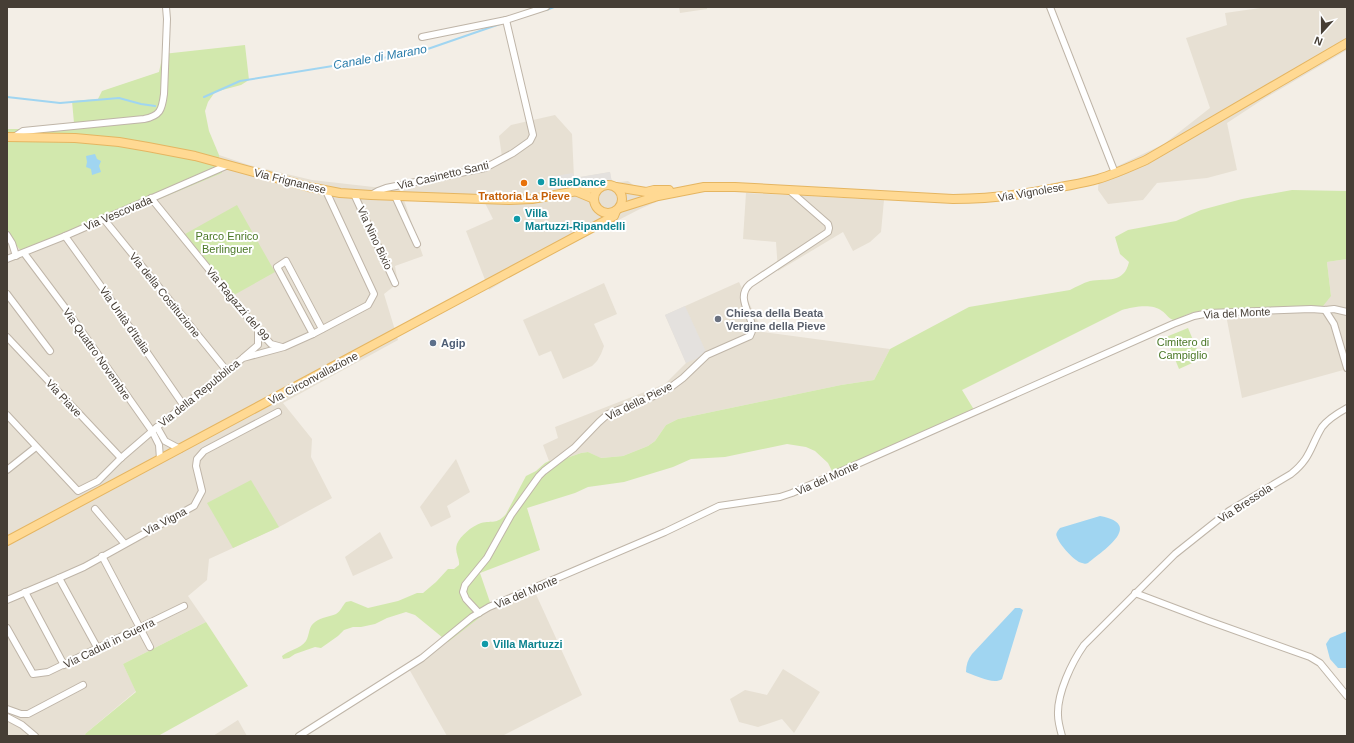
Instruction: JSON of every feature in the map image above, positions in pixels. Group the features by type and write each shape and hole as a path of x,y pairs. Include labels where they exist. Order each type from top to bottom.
{"main road":[{"name":"Via Vignolese","path":"680,192 704,187 720,187 982,199 1030,193 1092,180 1115,173 1146,160 1347,44"},
{"name":"Via Frignanese","path":"11,137 75,138 118,142 172,151 326,191 354,194 509,200 532,199 600,187"},
{"path":"616,187 622,195 622,204 612,213 602,212 596,206 594,199 597,190 600,187 609,184 616,187 646,192 665,190 680,192"},
{"path":"575,191 594,199"},
{"name":"Via Circonvallazione","path":"7,541 614,216 618,209 658,196 680,192"},
{"path":"598,224 603,214 602,212"}],"street":[{"path":"11,137 23,131 144,119 158,114 162,106 164,94 167,19 166,7"},
{"path":"422,37 507,22 546,7"},
{"path":"1050,7 1115,173"},
{"name":"Via Casinetto Santi","path":"371,195 386,188 485,168 513,153 532,139 533,135 507,22"},
{"name":"Via Vescovada","path":"7,259 65,236 228,165"},
{"name":"Via della Pieve","path":"479,613 465,597 463,592 465,585 487,558 511,515 539,476 574,448 608,414 654,396 671,387 683,378 707,355 750,336 752,329 744,297 745,289 750,284 828,232 828,224 789,190"},
{"name":"Via della Repubblica","path":"36,447 78,491 98,481 121,458 154,429 243,358 284,347 313,334 368,305 374,294 326,191"},
{"name":"Via Nino Bixio","path":"354,194 395,283"},
{"path":"395,196 416,244"},
{"name":"Via Ragazzi del 99","path":"151,198 270,344 284,347"},
{"name":"Via della Costituzione","path":"104,218 227,371"},
{"path":"7,235 12,243 16,256"},
{"name":"Via Unità d'Italia","path":"65,236 184,406"},
{"name":"Via Quattro Novembre","path":"24,252 154,429 159,445 160,460"},
{"path":"313,334 277,267 286,261 322,329"},
{"path":"7,294 50,351"},
{"name":"Via del Monte","path":"299,736 428,654 479,613 665,532 719,506 780,497 797,491 1172,324 1194,316 1209,313 1295,309 1334,310 1347,312"},
{"path":"1325,310 1334,324 1347,368"},
{"path":"243,358 258,345 258,330"},
{"name":"Via Piave","path":"7,337 121,458"},
{"name":"Via Bressola","path":"1062,736 1058,714 1059,701 1072,662 1084,645 1175,554 1229,512 1299,468 1310,453 1328,420 1347,408"},
{"name":"Via Vigna","path":"7,600 59,578 194,506 202,491 196,466 197,459 204,451 278,412"},
{"path":"7,415 36,447 7,470"},
{"path":"154,429 165,441 180,449"},
{"path":"95,509 124,543"},
{"path":"102,556 150,647"},
{"path":"59,578 98,649"},
{"path":"25,592 64,665"},
{"path":"1135,593 1197,617 1310,656 1320,663 1347,696"},
{"name":"Via Caduti in Guerra","path":"7,628 33,674 48,672 64,665 184,606"},
{"path":"7,709 21,714 28,714 83,685"},
{"path":"7,717 22,725 36,736"}],"shaded area":[{"path":"679,7 707,7 707,9 680,13"},
{"path":"1267,7 1347,7 1347,50 1262,100 1227,123 1237,170 1207,178 1157,183 1143,200 1108,204 1098,190 1099,175 1164,144 1210,108 1186,38 1227,25 1225,13"},
{"path":"555,115 572,134 574,178 610,172 612,183 628,181 656,202 527,267 489,290 466,231 493,219 485,203 404,200 423,256 395,266 398,283 384,294 398,340 283,403 312,439 311,457 332,498 279,527 209,559 207,580 188,596 206,622 123,664 136,691 85,734 86,736 7,736 7,235 222,173 219,155 249,165 312,180 400,190 399,184 483,167 502,157 499,136 511,125"},
{"path":"610,172 612,183 552,192 550,177 573,173 574,178"},
{"path":"746,193 884,200 881,232 870,242 853,251 843,232 778,271 776,242 743,239"},
{"path":"1347,259 1347,369 1242,398 1225,310 1331,296 1327,262"},
{"path":"739,282 763,332 890,349 874,380 841,385 678,419 666,425 655,441 648,446 623,456 600,458 588,452 558,461 549,461 543,445 558,438 555,427 665,384 686,363 665,315"},
{"path":"604,283 617,314 594,324 604,346 601,354 592,366 563,379 551,351 539,356 523,320"},
{"path":"685,306 707,354 686,363 665,315"},
{"path":"456,459 470,492 447,506 451,517 431,527 420,507"},
{"path":"380,532 393,558 353,576 345,557"},
{"path":"534,590 582,695 502,736 447,736 409,669 492,608"},
{"path":"783,669 820,692 794,733 782,719 758,727 739,722 730,699 745,690 767,695"},
{"path":"238,720 247,736 213,736"}],"green space":[{"path":"245,45 249,80 241,85 215,92 208,102 205,111 209,131 219,155 222,173 25,255 7,235 7,129 26,129 74,123 72,101 98,99 102,91 159,72 163,54"},
{"path":"1292,190 1347,191 1347,259 1327,262 1331,296 1323,306 1202,311 1188,314 1175,320 1171,319 1164,312 1148,306 1122,310 962,390 976,413 833,473 828,463 815,451 806,447 787,444 725,457 691,459 673,467 624,482 588,487 575,493 527,508 540,550 480,573 492,608 448,642 415,615 406,612 387,618 375,624 353,627 344,630 321,648 315,647 283,659 282,656 304,644 310,628 315,622 336,614 346,602 351,601 368,608 398,601 417,593 423,593 448,569 454,569 459,565 456,547 464,535 478,524 500,520 506,514 526,476 536,471 549,461 558,461 588,452 601,458 623,456 648,446 655,441 666,425 678,419 841,385 874,380 890,349 969,307 1070,290 1090,281 1114,279 1119,277 1127,269 1129,262 1120,254 1115,237 1128,230 1176,221 1201,210 1242,199"},
{"name":"Parco Enrico Berlinguer","path":"237,205 275,272 234,295 185,234"},
{"name":"Cimitero di Campiglio","path":"1188,328 1201,359 1179,369 1166,337"},
{"path":"251,480 279,527 233,548 207,503"},
{"path":"206,622 248,686 158,736 86,736 85,734 136,692 123,664"}],"water":[{"path":"95,154 97,159 101,161 99,166 101,172 92,175 91,169 86,167 86,156"},
{"path":"1100,516 1113,520 1119,525 1120,531 1110,545 1088,563 1085,564 1079,562 1061,544 1056,534 1060,528"},
{"path":"1015,608 1020,608 1023,610 1002,679 999,681 990,681 966,672 969,658 972,654"},
{"path":"1347,631 1347,668 1338,668 1330,659 1326,644 1330,638"}],"waterway":[{"name":"Canale di Marano","path":"546,10 554,7"},
{"name":"Canale di Marano","path":"204,97 240,81 419,52 500,24"},
{"name":"Canale di Marano","path":"7,97 60,103 119,98 155,106"}],"place":[{"name":"BlueDance","path":"541,182"},
{"name":"Trattoria La Pieve","path":"524,183"},
{"name":"Villa Martuzzi-Ripandelli","path":"517,219"},
{"name":"Chiesa della Beata Vergine della Pieve","path":"718,319"},
{"name":"Agip","path":"433,343"},
{"name":"Villa Martuzzi","path":"485,644"}]}
